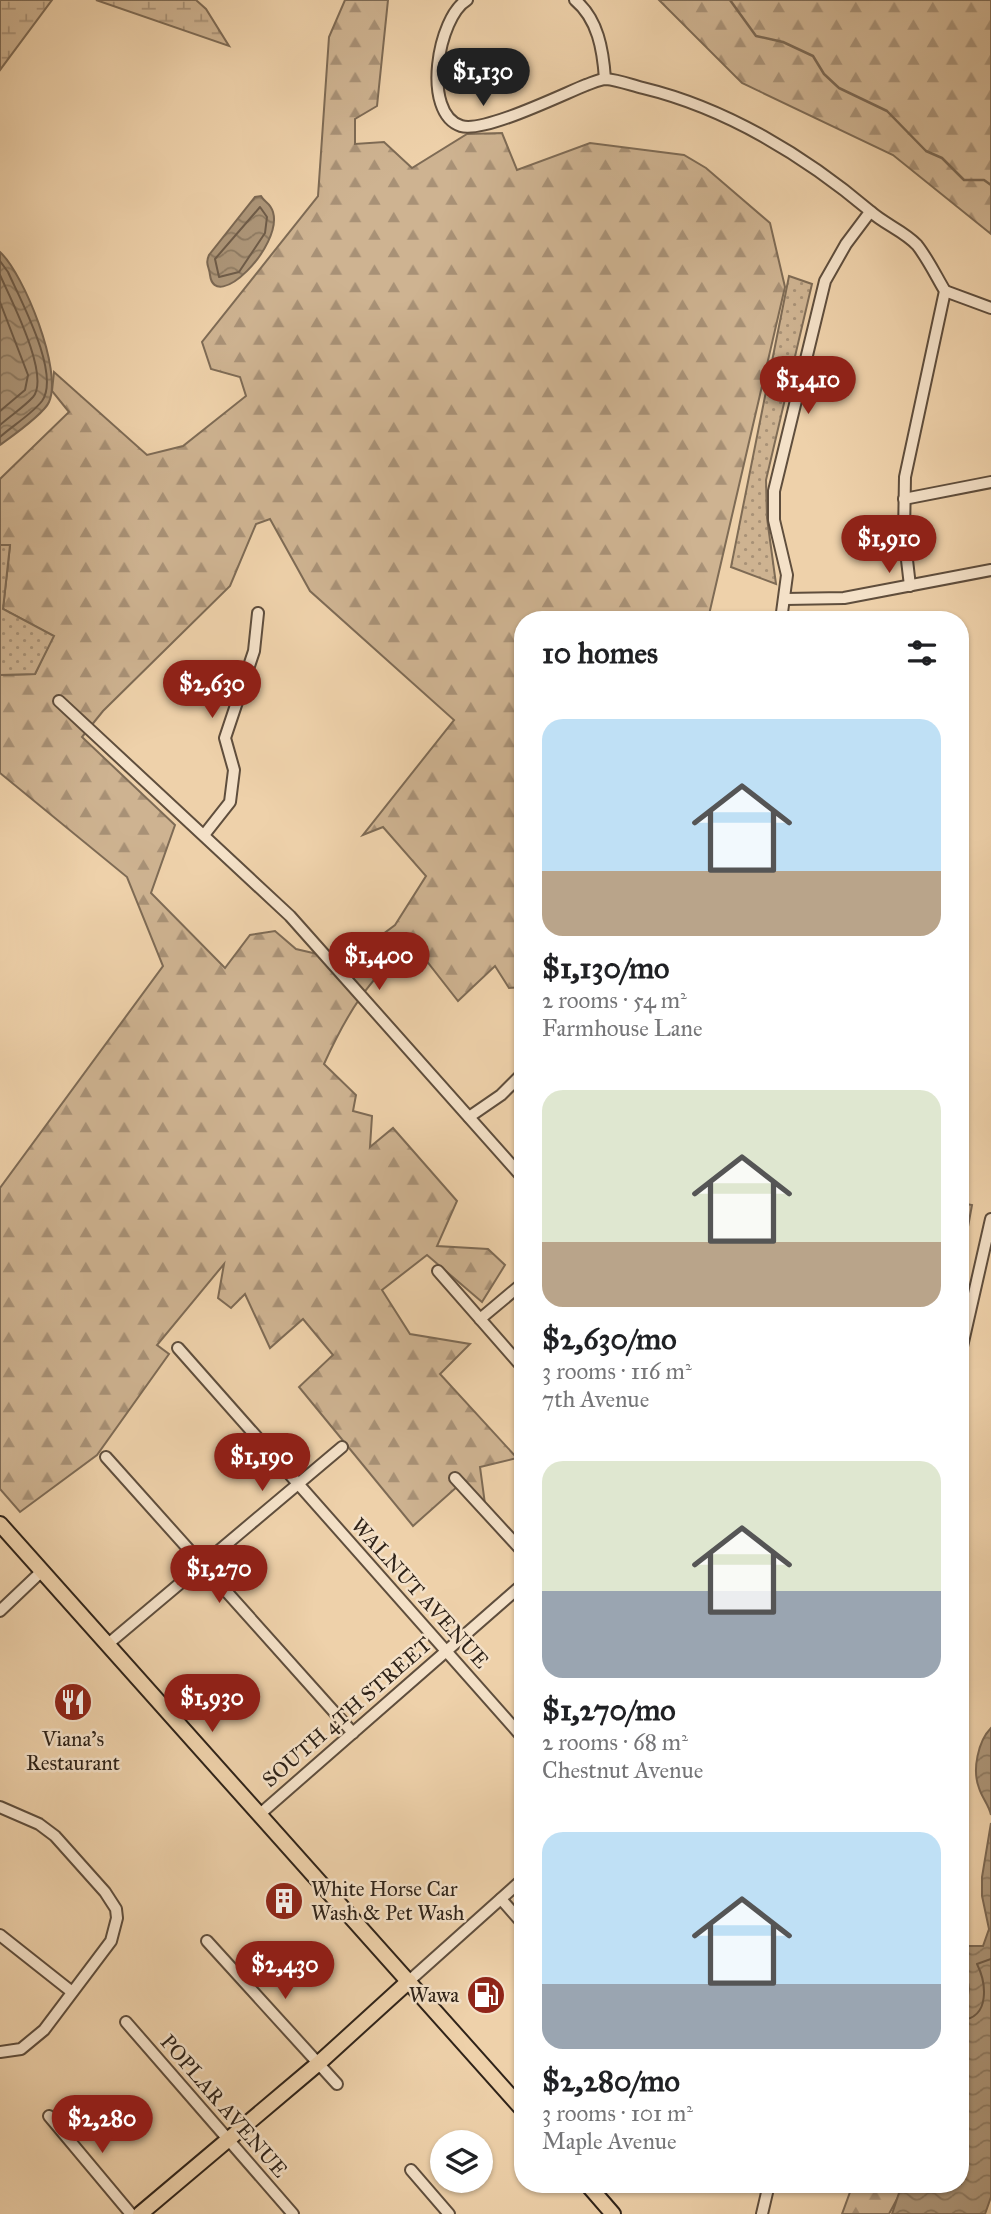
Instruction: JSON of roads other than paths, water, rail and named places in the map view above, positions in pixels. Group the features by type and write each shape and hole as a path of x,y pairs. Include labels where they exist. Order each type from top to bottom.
{"main road":[{"path":"0,1524 514,2100"},
{"path":"140,2214 320,2062 410,1981"},
{"path":"593,2193 606,2212"}],"street":[{"path":"467,0 453,13 447,27 438,69 439,91 444,110 459,125 483,125 605,79 677,96 775,144 837,182 870,212 916,244 945,291 991,308"},
{"path":"575,0 591,19 598,36 605,79"},
{"path":"783,611 787,575 774,520 774,491 825,281 846,244 870,212"},
{"path":"910,586 905,477 945,291"},
{"path":"904,499 991,482"},
{"path":"785,598 844,598 991,570"},
{"path":"204,835 225,811 234,785 234,770 225,738 254,651 258,613"},
{"path":"59,701 290,916 514,1168"},
{"path":"469,1117 501,1095 514,1082"},
{"path":"969,1316 991,1219"},
{"path":"438,1271 514,1358"},
{"path":"480,1319 514,1291"},
{"name":"WALNUT AVENUE","path":"178,1348 514,1728"},
{"path":"108,1644 342,1447"},
{"path":"106,1457 353,1733"},
{"path":"455,1478 514,1542"},
{"path":"0,1611 42,1571"},
{"name":"SOUTH 4TH STREET","path":"260,1814 514,1592"},
{"path":"0,1807 47,1829 105,1892 116,1909 111,1941 72,1992 30,2043 21,2049 0,2052"},
{"path":"410,1981 514,1887"},
{"path":"501,1899 514,1914"},
{"path":"0,1935 72,1992"},
{"path":"207,1941 320,2062 337,2084"},
{"name":"POPLAR AVENUE","path":"126,2022 293,2214"},
{"path":"49,2116 131,2214"},
{"path":"411,2170 449,2214"},
{"path":"762,2214 767,2193"}],"water":[{"path":"261,196 273,212 273,226 268,242 259,257 235,281 223,286 215,285 207,261 209,255 255,197"},
{"path":"0,252 20,280 39,324 51,369 52,388 49,402 41,413 0,445"},
{"path":"991,1728 991,1815 979,1788 976,1765 983,1740"},
{"path":"991,1823 991,2197 985,2214 892,2214 899,2193 969,2193 969,1946 983,1946 989,1929 982,1896 982,1877"}],"waterway":[{"path":"730,0 756,36 783,42 813,56 824,74 839,88 887,111 926,151 942,158 964,180 984,180 991,185"}],"place":[{"name":"Viana's Restaurant","path":"73,1702"},
{"name":"White Horse Car Wash & Pet Wash","path":"284,1901"},
{"name":"Wawa","path":"486,1995"}]}
